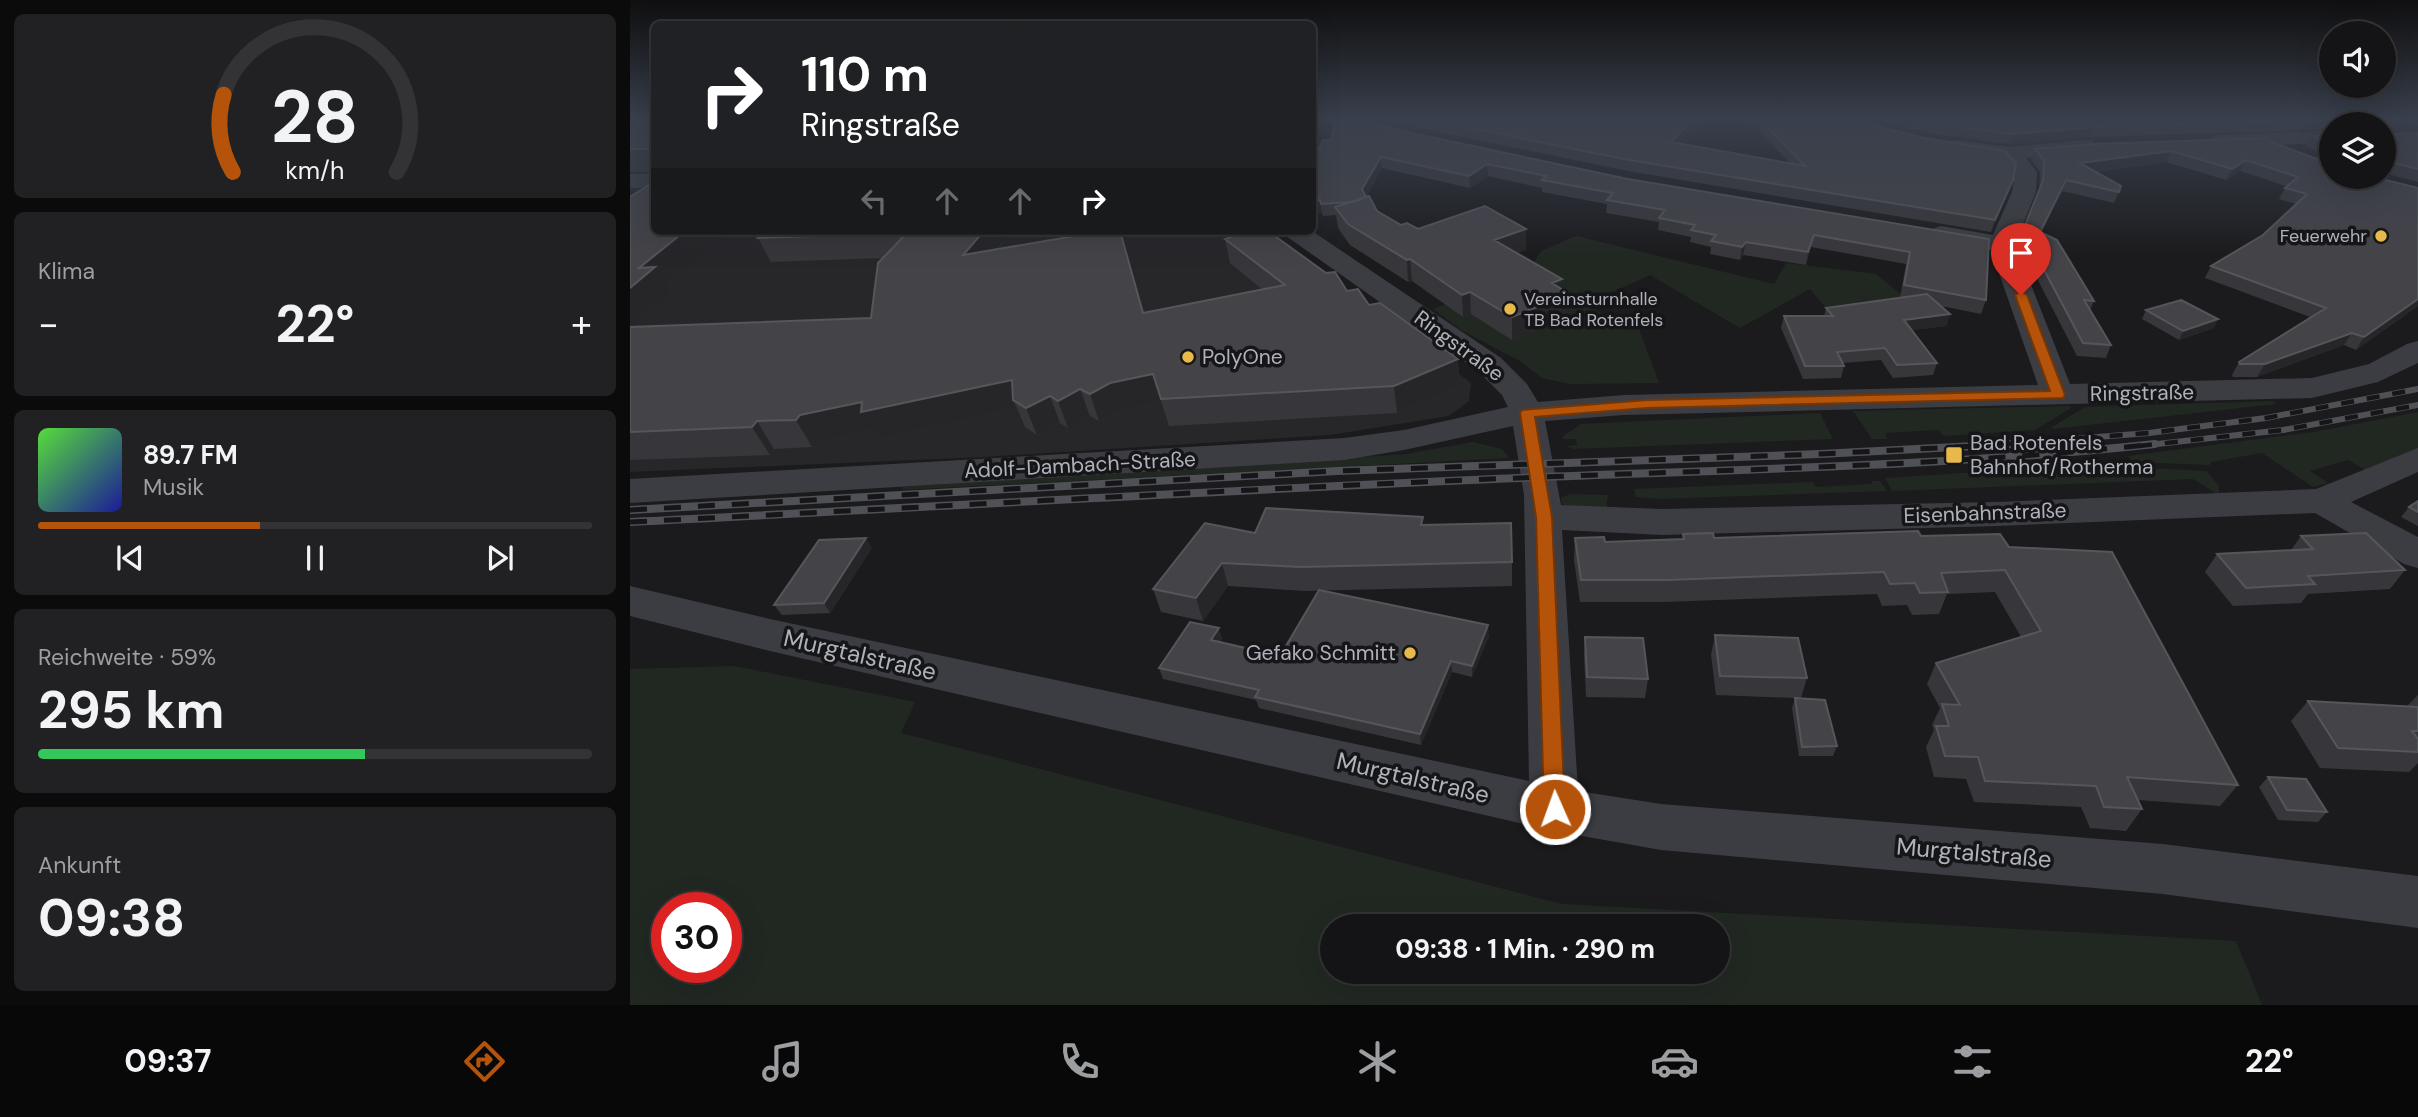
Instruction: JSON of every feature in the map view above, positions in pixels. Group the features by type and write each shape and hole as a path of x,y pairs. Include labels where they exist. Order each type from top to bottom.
{"street":[{"path":"2019,164 2026,172 2024,192 2002,244 2058,395"},
{"path":"630,181 651,181"},
{"path":"1920,231 2002,244"},
{"name":"Ringstraße","path":"1301,235 1490,365 1516,391 1527,413 1678,403 2312,388 2357,380 2395,366 2418,350"},
{"path":"1527,413 1544,517 1555,809"},
{"name":"Adolf-Dambach-Straße","path":"630,491 1344,449 1404,440 1527,413"},
{"name":"Eisenbahnstraße","path":"1544,517 1675,521 1998,514 2321,501 2418,459"},
{"path":"2321,501 2418,554"},
{"name":"Murgtalstraße","path":"630,601 770,635 1555,809 1661,827 2163,869 2418,902"}],"shaded area":[{"path":"630,164 651,164 651,235 1271,235 1471,383 1469,401 1449,416 1330,435 984,457 630,472"},
{"path":"1576,236 1774,284 1786,263 1876,274 1909,301 1831,314 1810,289 1740,328 1650,275 1588,303 1529,270 1541,251"},
{"path":"1527,273 1585,306 1639,329 1659,383 1570,384 1542,378 1520,361 1461,330 1433,309"},
{"path":"2272,401 2276,404 2052,427 2085,407"},
{"path":"2071,408 2035,430 1943,436 1939,430 1885,433 1887,439 1872,439 1853,411"},
{"path":"2418,412 2418,449 2367,471 2348,460 2310,471 2328,483 2313,487 2262,453 2211,462 2210,465 2133,462 2128,456 2314,432"},
{"path":"1820,413 1833,439 1573,449 1566,446 1577,445 1576,439 1563,439 1563,436 1581,424"},
{"path":"1473,442 1502,449 1509,458 901,490 903,487 1406,454"},
{"path":"2122,463 2145,468 2206,471 2219,486 2219,495 2193,479 1892,491 1885,478"},
{"path":"1872,481 1880,481 1887,491 1658,499 1636,497 1634,489 1813,482 1816,487 1872,484"},
{"path":"1570,494 1608,495 1606,512 1581,511 1562,504 1561,498"},
{"path":"734,666 915,702 901,733 1562,904 2236,941 2262,1005 630,1005 630,669"}],"building":[{"path":"1316,164 1377,164 1362,189 1366,197 1353,202 1321,204 1320,200 1316,201"},
{"path":"1413,164 1557,164 1628,179 1989,239 1986,300 1904,285 1910,252 1814,235 1808,252 1746,242 1742,247 1711,241 1716,235 1691,230 1695,225 1659,218 1665,210 1607,200 1613,193 1542,180 1546,176 1487,164 1469,176"},
{"path":"1653,164 2016,164 2013,180 1995,220"},
{"path":"2044,164 2082,164 2121,186 2119,192 2066,180 2040,232 2057,240 2094,301 2084,300 2111,345 2083,343 2022,232 2043,181"},
{"path":"2215,164 2240,164 2232,169"},
{"path":"2258,164 2319,164 2319,189 2396,189 2396,182 2418,188 2418,299 2364,337 2352,333 2265,364 2240,364 2239,362 2326,308 2211,266 2263,235 2307,194 2285,188 2298,177"},
{"path":"2398,164 2418,164 2418,169"},
{"path":"651,184 651,235 680,235 639,268 655,267 630,288 630,197"},
{"path":"1369,196 1377,211 1401,225 1407,223 1418,229 1485,206 1526,229 1494,240 1562,279 1552,283 1569,294 1512,317 1470,292 1462,295 1410,259 1407,260 1348,224 1335,207"},
{"path":"761,235 847,235 758,238"},
{"path":"905,235 980,235 963,255 1080,235 1121,235 1143,313 1285,285 1225,239 1238,235 1274,235 1326,273 1335,272 1347,291 1358,289 1369,305 1380,303 1458,359 1394,386 1161,399 1153,374 1110,383 1090,394 1080,389 1058,401 1050,396 1026,408 1013,400 1012,380 861,412 862,402 800,415 796,420 757,421 752,427 630,432 630,327 871,318 878,263"},
{"path":"1927,294 1950,314 1904,320 1937,363 1897,365 1885,348 1837,352 1844,366 1805,366 1784,316 1833,316 1826,308"},
{"path":"2181,300 2218,319 2183,331 2146,310"},
{"path":"2418,501 2418,512 2409,507"},
{"path":"1266,508 1423,517 1421,525 1511,523 1512,562 1301,567 1222,563 1196,598 1153,589 1205,523 1255,533"},
{"path":"1918,531 1921,536 2000,534 2009,547 2112,552 2238,785 2127,777 2142,809 2104,807 2096,786 1985,781 1978,757 1945,756 1936,726 1949,726 1942,704 1960,705 1936,663 2041,631 2005,570 1941,573 1948,592 1920,593 1915,583 1890,584 1884,572 1667,580 1581,580 1575,538 1604,537 1605,542 1684,539 1683,534 1713,533 1714,538"},
{"path":"2366,533 2405,570 2308,576 2315,584 2246,588 2217,554 2313,549 2301,536"},
{"path":"866,538 824,603 774,605 819,540"},
{"path":"1319,590 1488,625 1472,666 1451,661 1420,734 1255,697 1259,690 1159,668 1190,622 1219,628 1211,640 1280,656"},
{"path":"1715,635 1798,638 1807,678 1720,676"},
{"path":"1585,637 1643,638 1648,679 1587,677"},
{"path":"1795,698 1825,700 1837,746 1802,747"},
{"path":"2308,701 2418,707 2418,731 2412,731 2418,739 2418,752 2338,748"},
{"path":"2268,777 2306,779 2327,812 2287,810"}],"railway":[{"path":"1990,445 2149,433 2266,418 2418,389"},
{"path":"2139,446 2283,430 2418,405"},
{"path":"1990,445 2014,444"},
{"path":"630,522 1314,487 1926,462 2155,444"},
{"path":"630,510 1337,471 1990,445"},
{"path":"1980,446 1990,445"}],"place":[{"name":"Feuerwehr","path":"2381,236"},
{"name":"Vereinsturnhalle TB Bad Rotenfels","path":"1510,309"},
{"name":"PolyOne","path":"1188,357"},
{"name":"Bad Rotenfels Bahnhof/Rotherma","path":"1954,455"},
{"name":"Gefako Schmitt","path":"1410,653"}],"route":[{"path":"1555,809 1544,517 1538,466 1527,413 1647,404 2058,395 2021,295"}]}
